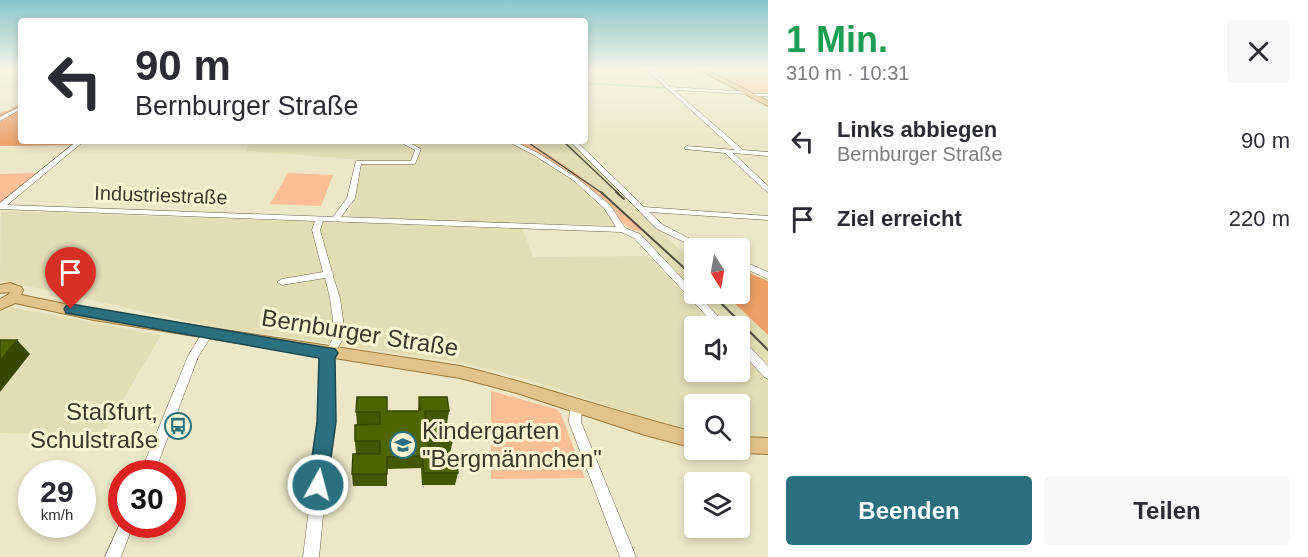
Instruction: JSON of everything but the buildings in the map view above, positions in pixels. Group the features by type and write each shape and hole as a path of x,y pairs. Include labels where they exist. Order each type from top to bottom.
{"main road":[{"path":"754,96 768,104"},
{"path":"0,288 16,288 17,292 13,298 0,304"},
{"name":"Bernburger Straße","path":"13,298 94,315 460,372 684,437"},
{"path":"750,446 768,446"}],"street":[{"path":"678,96 741,152"},
{"path":"0,119 18,109"},
{"path":"0,207 77,144"},
{"path":"335,220 351,198 358,162 412,163 418,149 407,144"},
{"path":"516,144 575,179 607,207 622,230 637,236 713,316"},
{"path":"576,144 660,227 684,238"},
{"path":"687,148 768,154"},
{"path":"727,151 768,190"},
{"path":"738,162 753,153"},
{"name":"Industriestraße","path":"0,207 622,230"},
{"path":"641,208 768,218"},
{"path":"311,557 326,422 327,358 340,335 330,274 316,230 320,219"},
{"path":"750,268 768,276"},
{"path":"282,282 330,274"},
{"path":"152,460 193,356 208,333"},
{"path":"750,355 768,374"},
{"path":"576,404 575,422 628,557"},
{"path":"113,557 121,538"}],"shaded area":[{"path":"18,105 18,144 74,144 0,146 0,112"},
{"path":"249,144 520,144 537,153 577,179 610,208 622,225 521,224 533,257 648,256 684,294 684,304 694,304 705,316 684,316 684,382 750,382 750,362 768,381 768,436 750,436 750,394 684,394 684,431 519,377 462,363 209,326 0,280 1,211 347,223 363,160 246,151"},
{"path":"519,144 527,144 563,164 645,231 628,227 599,197 552,162"},
{"path":"528,144 573,144 684,254 684,283 635,232 645,231 585,180"},
{"path":"37,173 2,202 0,204 0,174"},
{"path":"288,173 333,175 321,206 270,204"},
{"path":"750,273 768,281 768,335 735,304 750,304"},
{"path":"706,304 735,304 748,316 717,316"},
{"path":"14,308 161,335 102,435 0,433 0,312"},
{"path":"750,318 768,335 768,368 750,349"},
{"path":"491,391 556,409 561,414 585,478 491,479"}],"railway":[{"path":"530,144 602,193"},
{"path":"566,144 618,193"},
{"path":"601,192 684,268"},
{"path":"616,192 624,199"},
{"path":"722,304 768,350"}],"place":[{"name":"Staßfurt, Schulstraße","path":"178,426"},
{"name":"Kindergarten \"Bergmännchen\"","path":"403,445"}],"route":[{"path":"71,309 94,315 329,353 326,422 318,485"}]}
